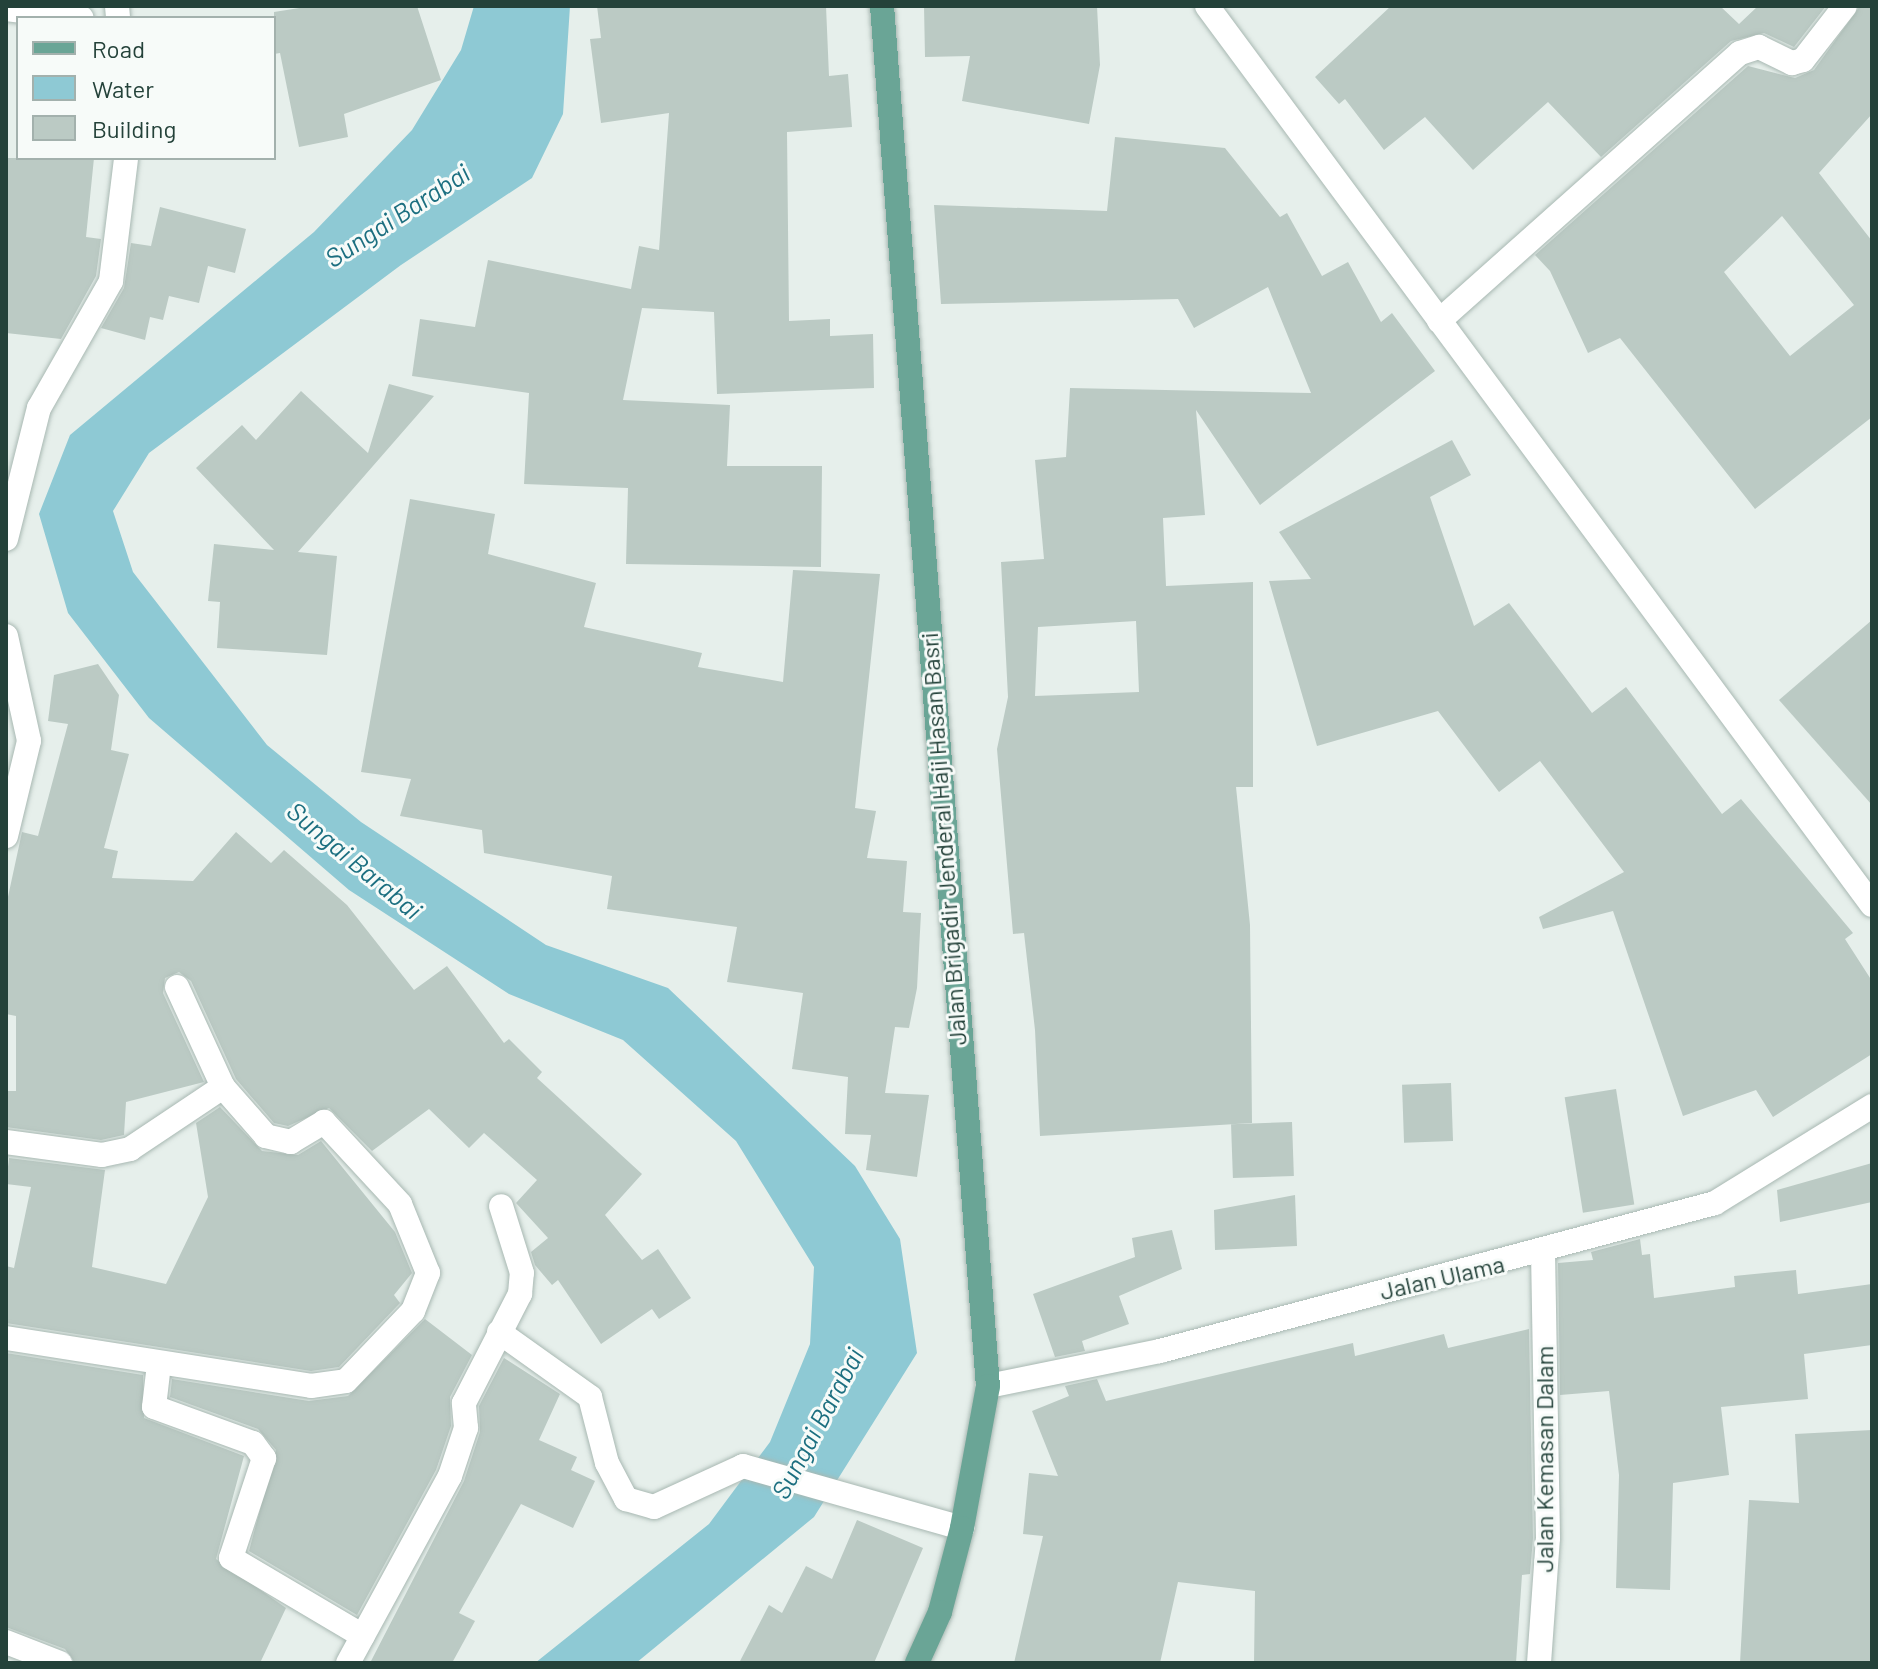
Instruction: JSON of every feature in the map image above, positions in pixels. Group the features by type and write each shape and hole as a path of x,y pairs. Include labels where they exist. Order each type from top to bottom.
{"main road":[{"name":"Jalan Brigadir Jenderal Haji Hasan Basri","path":"882,6 988,1386 962,1528 940,1612 917,1663"}],"street":[{"path":"1207,6 1872,905"},
{"path":"1439,321 1740,53 1759,47 1792,63 1803,60 1845,6"},
{"path":"6,9 64,16"},
{"path":"6,539 39,408 111,281 126,160"},
{"path":"6,636 29,741 6,836"},
{"path":"6,1338 159,1364 337,1384 413,1311 428,1273 400,1204 343,1136 324,1122 277,1144 223,1087 177,987"},
{"path":"6,1142 102,1155 130,1149 223,1087"},
{"name":"Jalan Ulama","path":"988,1386 1160,1351 1291,1311 1543,1254 1715,1203 1872,1106"},
{"path":"348,1663 450,1476 466,1428 464,1403 520,1294 522,1273 501,1206"},
{"name":"Jalan Kemasan Dalam","path":"1539,1663 1548,1538 1543,1254"},
{"path":"499,1332 590,1397 607,1463 626,1499 654,1507 743,1466 834,1495 962,1528"},
{"path":"159,1364 154,1407 253,1443 264,1458 231,1558 363,1636"},
{"path":"6,1642 60,1663"}],"water":[{"name":"Sungai Barabai","path":"474,6 570,6 563,114 532,178 401,265 149,453 113,511 133,572 267,745 361,822 546,945 668,988 855,1166 900,1239 917,1353 814,1517 636,1663 535,1663 709,1524 770,1442 810,1344 814,1267 736,1141 623,1040 509,994 349,890 149,718 68,613 39,514 70,435 314,232 412,130 461,50"}],"building":[{"path":"312,6 417,6 441,80 344,114 348,137 299,147 280,53 276,54 274,12"},
{"path":"597,6 826,6 829,76 848,74 852,127 787,132 789,321 830,319 830,336 873,334 874,388 717,394 714,312 642,308 623,400 730,405 727,466 822,466 821,567 626,564 628,488 524,484 529,393 412,376 420,319 475,327 488,260 631,289 639,246 659,250 669,113 601,123 590,39 601,38"},
{"path":"924,6 1097,6 1100,65 1089,124 962,101 970,56 925,57"},
{"path":"1391,6 1720,6 1739,24 1758,6 1826,6 1794,47 1764,33 1731,41 1601,157 1548,102 1473,170 1425,117 1384,150 1345,99 1339,104 1315,77"},
{"path":"1860,6 1872,6 1872,114 1819,173 1872,241 1872,417 1755,509 1620,338 1588,353 1550,271 1535,255 1748,66 1795,78 1814,70","holes":["1782,216 1854,305 1790,356 1724,272"]},
{"path":"1115,137 1225,148 1280,217 1287,213 1322,276 1348,262 1381,322 1392,313 1435,371 1260,505 1196,410 1205,515 1163,518 1166,586 1253,582 1253,787 1236,787 1250,925 1252,1123 1040,1136 1035,1030 1024,933 1013,934 997,749 1008,697 1001,562 1044,559 1035,460 1066,457 1070,388 1311,393 1268,287 1194,328 1178,299 941,304 934,205 1107,211","holes":["1136,621 1139,692 1035,696 1038,627"]},
{"path":"6,158 94,160 86,237 101,239 96,276 61,339 6,333"},
{"path":"160,207 246,229 235,273 208,266 199,303 169,296 163,320 150,317 145,340 101,328 124,288 131,243 151,246"},
{"path":"389,384 434,396 298,552 337,556 327,655 217,648 220,602 208,601 214,544 274,550 196,468 242,425 256,440 301,391 368,453"},
{"path":"1452,440 1471,475 1430,497 1474,626 1509,603 1592,713 1626,687 1722,814 1741,799 1853,933 1845,939 1872,981 1872,1054 1773,1117 1756,1090 1683,1116 1613,911 1543,929 1539,917 1624,872 1540,761 1499,792 1438,711 1317,746 1269,581 1311,579 1279,532"},
{"path":"410,499 495,514 488,554 596,583 584,627 702,653 698,667 783,682 793,570 880,574 855,808 876,811 867,858 907,861 903,912 921,913 917,988 909,1028 895,1027 885,1093 929,1095 917,1177 866,1170 871,1135 845,1134 848,1077 792,1069 803,993 727,982 737,927 607,909 612,876 484,853 482,830 400,816 411,779 361,772"},
{"path":"1872,620 1872,805 1779,700"},
{"path":"98,664 119,695 111,750 129,754 104,848 118,851 112,878 193,881 236,832 271,863 284,850 347,905 414,990 447,966 504,1043 509,1039 542,1072 537,1078 642,1174 605,1215 642,1260 658,1249 691,1298 659,1319 652,1309 601,1344 558,1280 552,1285 535,1265 531,1252 548,1238 516,1203 537,1180 484,1133 469,1148 429,1109 372,1151 329,1108 288,1126 274,1123 236,1079 191,981 179,972 165,978 163,993 204,1082 126,1102 124,1135 101,1140 6,1127 6,1091 16,1091 16,1016 6,1014 6,906 22,832 38,836 68,724 48,721 54,675"},
{"path":"1451,1083 1453,1141 1404,1143 1402,1085"},
{"path":"1616,1089 1634,1205 1583,1213 1565,1097"},
{"path":"220,1107 262,1151 298,1155 321,1141 395,1232 412,1273 394,1295 400,1303 339,1367 311,1371 6,1323 6,1266 14,1268 31,1187 6,1184 9,1158 105,1170 92,1267 166,1284 208,1197 196,1123"},
{"path":"1292,1122 1294,1176 1233,1178 1231,1124"},
{"path":"1872,1163 1872,1202 1780,1222 1777,1190"},
{"path":"1295,1195 1297,1246 1215,1250 1214,1210"},
{"path":"1172,1230 1182,1269 1119,1296 1129,1324 1082,1341 1085,1351 1055,1357 1033,1294 1135,1257 1132,1238"},
{"path":"1640,1239 1642,1255 1650,1254 1654,1298 1735,1287 1734,1276 1796,1270 1798,1294 1872,1284 1872,1345 1804,1354 1808,1399 1721,1407 1729,1475 1673,1483 1670,1590 1616,1588 1619,1475 1609,1391 1560,1395 1558,1263 1593,1260 1591,1252"},
{"path":"425,1319 472,1355 450,1397 451,1426 436,1470 357,1615 249,1551 276,1450 258,1429 170,1397 172,1379 309,1401 348,1396"},
{"path":"1529,1329 1533,1538 1530,1574 1522,1575 1516,1663 1254,1663 1255,1591 1178,1582 1160,1663 1014,1663 1043,1536 1023,1534 1029,1473 1058,1476 1032,1411 1069,1396 1065,1386 1097,1379 1106,1401 1353,1343 1355,1356 1444,1334 1448,1348"},
{"path":"6,1353 143,1375 144,1418 244,1456 216,1559 286,1608 260,1663 75,1663 65,1649 6,1627"},
{"path":"504,1358 560,1394 539,1440 577,1457 571,1470 595,1481 573,1528 521,1504 459,1613 475,1621 452,1663 370,1663 464,1481 480,1432 479,1406"},
{"path":"1872,1430 1872,1663 1740,1663 1749,1500 1799,1503 1795,1434"},
{"path":"857,1520 923,1548 874,1663 739,1663 769,1605 782,1613 806,1566 832,1579"}]}
